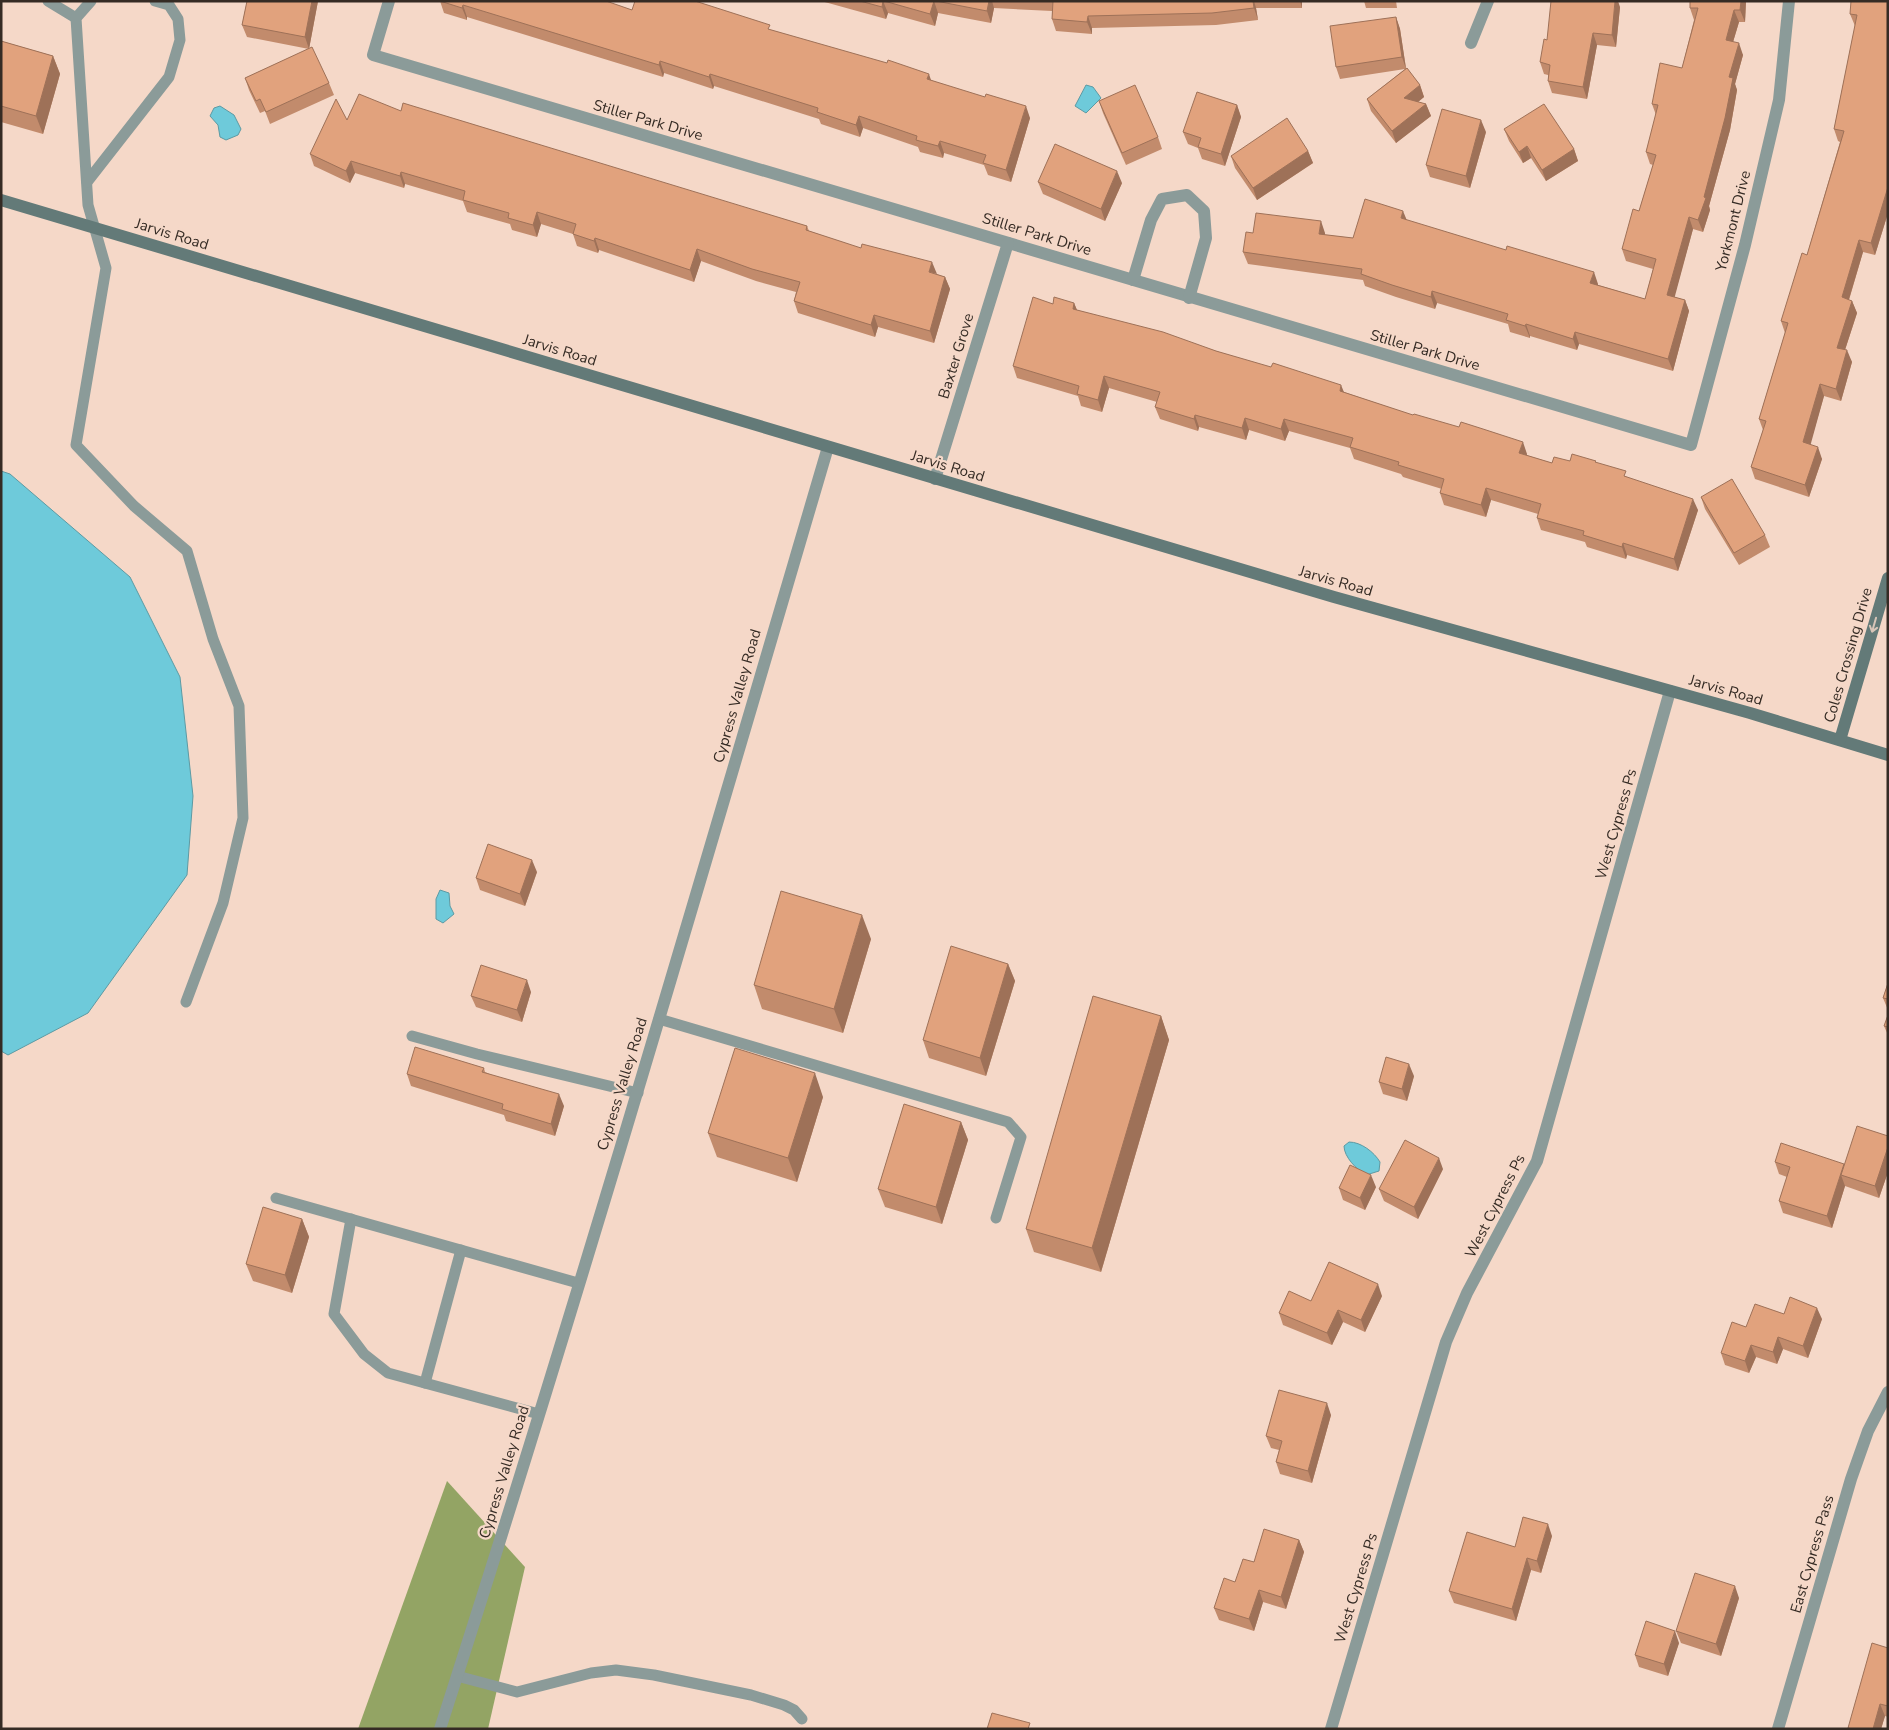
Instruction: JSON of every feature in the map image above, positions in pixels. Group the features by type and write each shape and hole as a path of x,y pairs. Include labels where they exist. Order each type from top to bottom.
{"street":[{"name":"Stiller Park Drive","path":"389,1 373,55 1691,445"},
{"path":"1471,43 1488,1"},
{"name":"Yorkmont Drive","path":"1691,445 1745,245 1779,100 1789,1"},
{"path":"1133,280 1151,220 1162,198 1187,195 1204,211 1206,238 1190,298"},
{"name":"Jarvis Road","path":"1,200 1334,597 1670,691 1888,755"},
{"name":"Baxter Grove","path":"935,479 1008,243"},
{"name":"Cypress Valley Road","path":"440,1729 638,1093 828,447"},
{"name":"Coles Crossing Drive","path":"1840,740 1888,578"},
{"name":"West Cypress Ps","path":"1331,1729 1446,1342 1468,1293 1537,1160 1670,691"},
{"name":"East Cypress Pass","path":"1778,1729 1851,1478 1868,1431 1888,1392"}],"lane":[{"path":"48,1 76,18"},
{"path":"91,1 76,18 88,204 106,268 76,445 134,506 187,552 213,639 239,706 243,818 224,903 186,1002"},
{"path":"87,182 169,77 180,40 178,19 170,5 155,1"},
{"path":"659,1020 1008,1122 1021,1137 996,1218"},
{"path":"412,1036 638,1093"},
{"path":"276,1198 578,1283"},
{"path":"350,1219 334,1314 364,1354 388,1373 539,1414"},
{"path":"426,1383 461,1250"},
{"path":"457,1676 517,1692 591,1672 626,1671 751,1695 784,1705 794,1710 802,1719"}],"green space":[{"path":"447,1481 525,1567 488,1729 358,1729"}],"water":[{"path":"1086,85 1093,87 1101,98 1086,113 1075,106"},
{"path":"220,106 234,115 241,129 238,135 226,140 220,137 218,125 210,116 214,108"},
{"path":"1,471 10,474 130,577 180,677 193,796 187,875 88,1013 8,1055 1,1051"},
{"path":"440,890 449,893 450,906 454,914 443,923 436,919 436,899"},
{"path":"1349,1142 1354,1142 1367,1148 1380,1162 1379,1171 1366,1175 1355,1167 1346,1154 1344,1146"}],"building":[{"path":"247,1 312,1 305,37 242,25"},
{"path":"440,1 606,1 632,10 635,1 695,1 770,25 768,29 887,63 888,60 929,74 927,79 985,97 986,94 1026,106 1006,170 983,163 986,155 940,141 938,146 916,140 917,136 859,116 856,125 817,112 818,108 710,74 709,77 660,61 659,65 463,5 462,8"},
{"path":"860,1 883,1 882,7"},
{"path":"884,1 934,1 930,14"},
{"path":"936,1 989,1 987,11"},
{"path":"1053,1 1253,1 1254,8 1212,13 1088,16 1087,22 1052,19"},
{"path":"1551,1 1615,1 1612,35 1593,33 1583,87 1548,81 1550,65 1540,62 1544,39 1547,40"},
{"path":"1690,1 1741,1 1740,10 1734,10 1726,40 1739,43 1729,77 1733,78 1725,118 1704,197 1706,198 1698,220 1689,217 1667,295 1685,300 1668,359 1575,332 1573,339 1526,324 1525,326 1506,320 1508,314 1432,291 1431,297 1392,285 1361,274 1362,269 1243,252 1246,232 1253,233 1256,213 1321,221 1319,234 1353,238 1365,199 1403,211 1401,218 1506,250 1507,246 1594,272 1590,283 1645,299 1656,259 1622,249 1633,209 1639,211 1656,155 1646,152 1658,105 1652,104 1660,63 1682,68 1698,8 1690,8"},
{"path":"1851,1 1888,1 1888,187 1871,243 1859,240 1842,297 1852,301 1837,348 1847,350 1836,389 1820,384 1803,442 1818,447 1805,485 1751,467 1766,421 1759,419 1788,323 1781,321 1802,253 1807,255 1844,131 1834,129 1857,15 1850,14"},
{"path":"1396,17 1402,57 1336,67 1330,26"},
{"path":"1,41 53,56 36,116 1,106"},
{"path":"312,47 329,83 266,112 260,99 256,101 245,78"},
{"path":"1407,68 1420,85 1404,98 1426,104 1392,131 1367,99"},
{"path":"1135,85 1158,137 1122,153 1099,101"},
{"path":"1197,92 1237,105 1221,154 1198,147 1201,138 1183,132"},
{"path":"359,94 401,111 403,103 807,226 806,230 861,248 862,244 932,262 929,272 945,277 930,331 874,315 871,325 794,301 800,282 752,269 697,249 690,270 595,238 594,241 573,234 576,224 537,212 533,225 508,218 509,213 463,200 465,191 401,172 400,176 351,161 346,171 310,154 336,99 347,120"},
{"path":"1544,104 1574,149 1542,170 1527,146 1519,152 1504,129"},
{"path":"1442,109 1481,120 1466,176 1426,165"},
{"path":"1287,118 1308,151 1253,188 1231,156"},
{"path":"1055,144 1117,171 1101,209 1038,182"},
{"path":"1033,297 1053,304 1054,297 1074,303 1073,309 1163,332 1216,351 1271,367 1273,363 1341,385 1340,391 1413,415 1459,427 1461,422 1483,429 1523,442 1519,453 1552,463 1554,457 1570,461 1572,454 1626,471 1624,476 1693,499 1674,559 1623,543 1622,547 1583,535 1584,531 1537,518 1541,504 1486,488 1481,505 1440,493 1444,479 1398,465 1399,462 1350,447 1353,438 1284,419 1281,429 1245,418 1242,428 1195,415 1194,419 1155,407 1160,392 1104,376 1098,400 1077,394 1079,386 1013,366"},
{"path":"1732,479 1765,535 1734,553 1701,497"},
{"path":"488,844 532,860 520,894 476,878"},
{"path":"781,891 862,915 834,1009 754,985"},
{"path":"951,946 1008,964 980,1058 923,1040"},
{"path":"481,965 527,980 517,1010 471,996"},
{"path":"1888,983 1888,999 1883,998"},
{"path":"1093,996 1161,1016 1092,1248 1026,1229"},
{"path":"1888,1015 1888,1027 1884,1026"},
{"path":"415,1047 484,1068 482,1072 559,1094 551,1124 502,1109 503,1104 407,1074"},
{"path":"735,1048 815,1073 788,1158 708,1133"},
{"path":"1386,1057 1409,1064 1402,1089 1379,1082"},
{"path":"904,1104 961,1122 936,1207 878,1189"},
{"path":"1857,1126 1888,1136 1888,1147 1875,1186 1841,1175"},
{"path":"1405,1140 1439,1158 1414,1207 1379,1189"},
{"path":"1781,1143 1844,1164 1827,1216 1779,1201 1790,1167 1775,1162"},
{"path":"1350,1165 1371,1175 1360,1198 1339,1188"},
{"path":"263,1207 302,1219 285,1275 246,1264"},
{"path":"1329,1262 1378,1284 1361,1320 1338,1310 1327,1333 1279,1313 1289,1291 1311,1301"},
{"path":"1790,1297 1817,1308 1803,1346 1778,1337 1773,1352 1751,1345 1745,1361 1721,1353 1732,1322 1746,1327 1755,1304 1784,1314"},
{"path":"1279,1390 1327,1403 1308,1471 1276,1462 1282,1441 1266,1436"},
{"path":"1523,1517 1548,1524 1537,1561 1527,1558 1512,1609 1449,1591 1467,1532 1515,1547"},
{"path":"1264,1529 1299,1540 1281,1597 1259,1590 1249,1619 1214,1608 1224,1578 1235,1582 1243,1559 1254,1562"},
{"path":"1695,1573 1735,1586 1716,1644 1676,1631"},
{"path":"1646,1621 1675,1631 1664,1664 1635,1655"},
{"path":"1872,1643 1888,1648 1888,1706 1880,1704 1873,1729 1848,1728"},
{"path":"992,1713 1030,1723 1028,1729 987,1729"}]}
